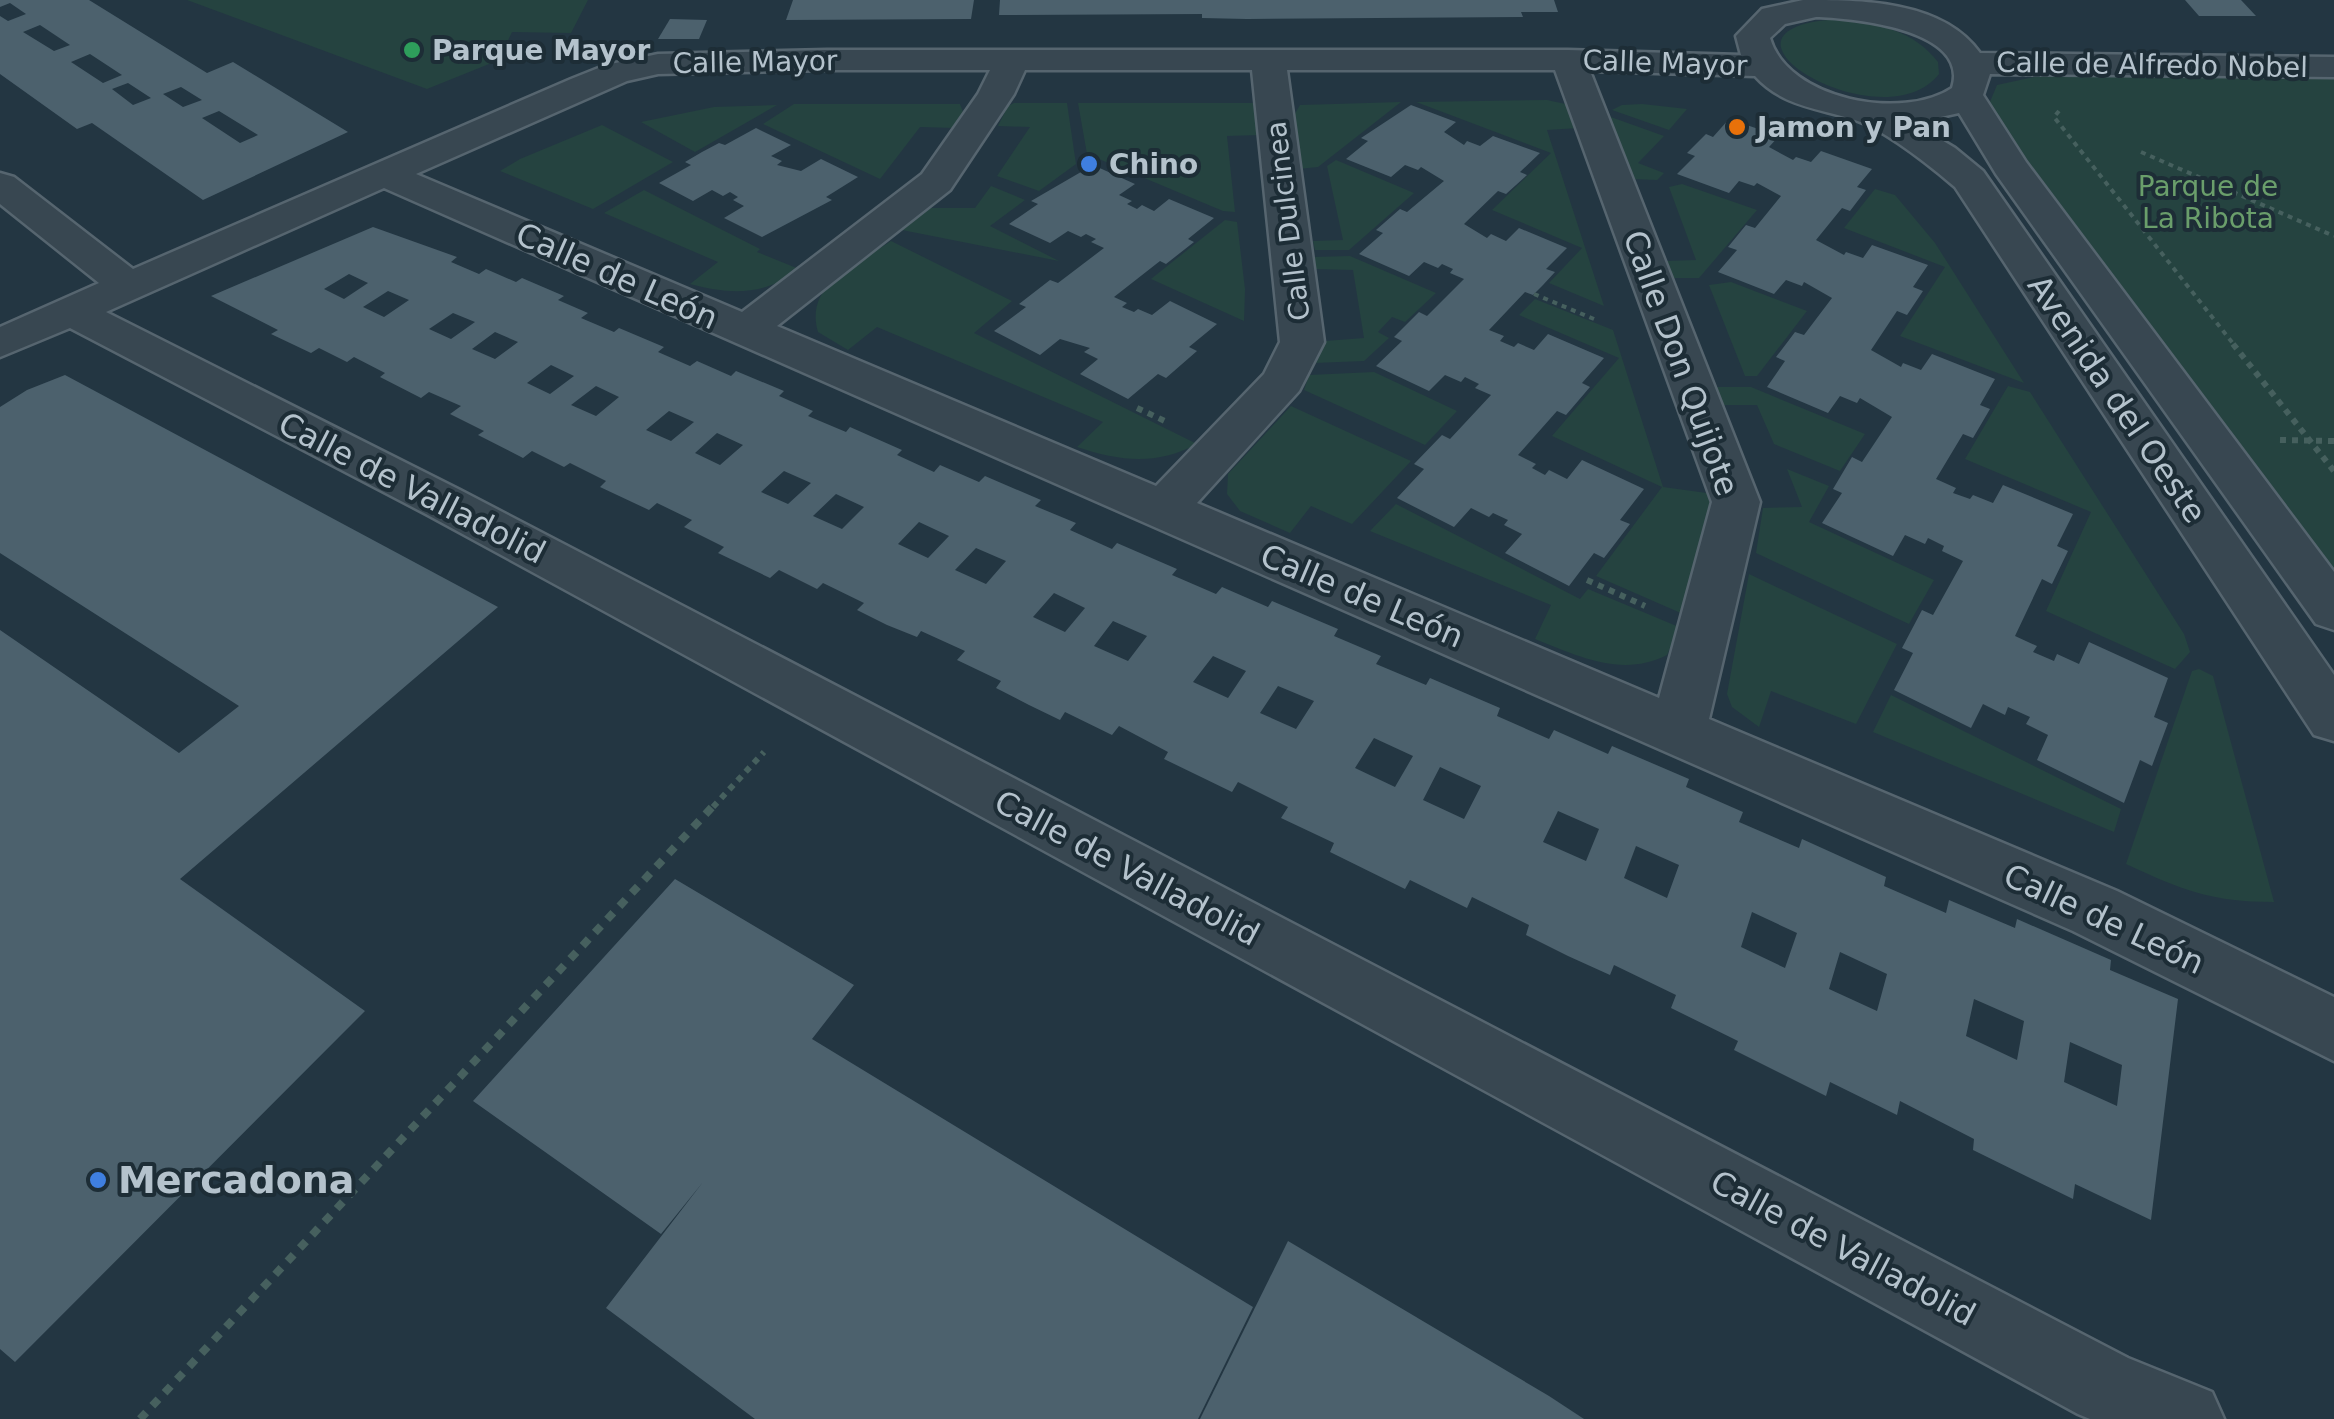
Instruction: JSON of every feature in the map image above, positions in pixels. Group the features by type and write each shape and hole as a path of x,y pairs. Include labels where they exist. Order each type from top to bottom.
{"street":[{"name":"Calle Mayor","path":"0,343 584,86 618,72 658,64 1568,60 1770,30 1793,10 1842,7 1896,9 1954,45 1968,79"},
{"path":"1770,30 1804,95 1868,112 1927,112 1950,105 1968,79"},
{"path":"744,332 936,182 996,94 1012,60"},
{"name":"Calle Dulcinea","path":"1162,510 1283,381 1302,342 1268,60"},
{"name":"Calle Don Quijote","path":"1568,60 1736,502 1678,731"},
{"name":"Calle de Alfredo Nobel","path":"1968,79 2080,64 2334,66"},
{"name":"Avenida del Oeste","path":"1968,79 2009,166 2334,610"},
{"name":"Avenida del Oeste","path":"1868,112 1942,156 1968,179 2334,719"},
{"name":"Calle de León","path":"383,174 2095,911 2334,1030"},
{"path":"0,185 130,286"},
{"name":"Calle de Valladolid","path":"72,312 443,502 2105,1387 2186,1419"}],"path":[{"path":"2080,64 2096,83 2096,96 2065,106 2054,117 2334,471"},
{"path":"2141,152 2334,236"},
{"path":"1534,294 1594,319"},
{"path":"2265,439 2334,442"},
{"path":"140,1419 764,752"}],"green space":[{"name":"Parque Mayor","path":"187,0 588,0 571,33 512,32 499,60 427,89"},
{"path":"1840,19 1881,26 1906,36 1938,62 1939,74 1912,93 1878,97 1841,90 1809,76 1787,59 1781,41 1797,27"},
{"name":"Parque de La Ribota","path":"2053,73 2334,79 2334,570 2175,362 2009,156 1987,109 1997,85"},
{"path":"1547,100 1570,105 1578,128 1547,130 1604,306 1549,283 1582,248 1492,210 1551,153 1416,102"},
{"path":"1401,102 1318,167 1298,169 1292,119 1300,105"},
{"path":"1067,103 1076,164 1039,191 997,176 1030,127 998,126 1008,106"},
{"path":"1078,103 1259,103 1260,135 1227,136 1235,212 1223,211 1087,154"},
{"path":"794,104 960,104 963,112 955,128 920,127 880,179 763,124"},
{"path":"1642,104 1687,109 1669,130 1612,110"},
{"path":"777,105 695,152 641,122 714,107"},
{"path":"1608,116 1664,136 1638,163 1664,173 1657,180 1632,179"},
{"path":"602,125 673,162 593,209 500,171 520,159"},
{"path":"1336,160 1414,193 1349,250 1315,250 1313,241 1343,240 1327,166"},
{"path":"1682,184 1757,210 1699,278 1672,278 1666,261 1696,260 1669,187"},
{"path":"991,186 1025,200 990,226 1059,261 902,230 930,208 975,208"},
{"path":"1875,189 1895,195 1935,243 2024,383 1900,336 1945,267 1844,228"},
{"path":"644,190 760,249 757,252 799,269 773,284 747,291 690,284 718,262 604,213"},
{"path":"1225,220 1237,222 1245,289 1244,321 1151,279"},
{"path":"891,241 1012,301 974,333 1197,444 1152,458 1093,452 1077,447 1103,422 877,327 848,350 818,332 816,315 826,288 836,277"},
{"path":"1350,256 1436,293 1405,322 1392,317 1378,332 1389,338 1364,361 1314,363 1325,341 1364,338 1353,270 1314,269 1313,257"},
{"path":"1731,282 1807,311 1757,376 1745,376 1709,285"},
{"path":"1535,299 1613,330 1663,487 1714,494 1683,614 1596,576 1662,487 1552,436 1619,358 1519,315"},
{"path":"1374,372 1457,411 1425,445 1304,390 1309,375"},
{"path":"2008,386 2030,392 2184,634 2190,652 2175,669 2046,611 2091,512 1965,459"},
{"path":"1715,387 1751,387 1865,434 1840,471 1774,444 1757,405 1721,405"},
{"path":"1291,406 1411,461 1352,524 1311,506 1290,533 1240,511 1227,494 1228,474"},
{"path":"1787,469 1829,486 1809,522 1934,580 1909,624 1756,553 1763,508 1802,507"},
{"path":"1396,504 1580,599 1588,589 1679,627 1667,655 1650,662 1617,665 1584,658 1535,639 1551,605 1370,531"},
{"path":"1749,574 1897,644 1856,724 1771,691 1759,727 1732,707 1727,694"},
{"path":"2199,669 2213,676 2274,902 2197,893 2126,864 2192,671"},
{"path":"1891,695 2121,809 2114,832 1873,732"}],"building":[{"path":"0,0 89,0 207,73 233,62 348,132 203,200 92,123 77,129 0,74 0,16 8,21 26,14 10,3 0,7","holes":["40,25 70,45 54,51 23,32","90,54 122,75 103,83 71,62","128,83 151,98 133,105 112,89","181,87 202,100 183,107 163,94","219,111 258,135 240,143 202,118"]},
{"path":"793,0 974,0 971,19 786,20"},
{"path":"1000,0 1554,0 1558,12 1521,12 1523,17 1247,19 1202,18 1202,14 999,15"},
{"path":"2185,0 2241,0 2256,16 2199,16"},
{"path":"670,19 707,20 699,39 658,39"},
{"path":"1411,105 1456,122 1444,132 1464,145 1467,141 1480,146 1493,136 1540,153 1520,172 1527,175 1506,194 1498,191 1464,224 1487,238 1491,234 1506,241 1519,228 1567,248 1546,269 1555,272 1543,285 1533,295 1525,292 1489,330 1504,336 1500,341 1514,347 1518,343 1534,350 1548,334 1604,358 1582,383 1590,387 1566,415 1557,411 1518,455 1536,464 1532,468 1545,475 1549,470 1567,479 1582,460 1644,489 1620,520 1630,524 1604,558 1594,553 1569,586 1505,553 1522,534 1504,525 1508,520 1493,513 1489,517 1471,508 1454,527 1397,498 1424,469 1414,464 1442,435 1450,439 1491,395 1475,388 1479,384 1465,377 1461,382 1445,375 1429,391 1376,366 1402,341 1394,337 1419,312 1427,316 1464,279 1442,264 1438,268 1424,262 1409,276 1359,254 1383,233 1376,230 1400,209 1407,212 1444,181 1421,167 1418,170 1405,165 1391,177 1346,159 1368,141 1361,138"},
{"path":"1729,119 1779,136 1769,147 1793,160 1796,157 1811,162 1821,151 1872,169 1857,187 1866,190 1850,211 1842,208 1816,240 1844,255 1846,252 1863,258 1872,245 1928,265 1913,287 1923,291 1907,315 1897,311 1871,350 1901,367 1903,363 1921,370 1932,354 1995,379 1980,405 1990,409 1973,438 1963,434 1936,479 1956,488 1953,493 1970,499 1973,495 1993,503 2003,485 2073,514 2057,546 2068,551 2052,584 2042,579 2015,636 2037,646 2033,652 2054,661 2057,654 2079,664 2089,642 2168,678 2154,717 2168,723 2152,766 2140,760 2124,803 2037,760 2048,735 2026,724 2030,717 2008,707 2005,715 1983,704 1971,728 1894,690 1913,653 1902,648 1922,610 1933,615 1963,561 1942,551 1944,546 1928,538 1925,544 1905,535 1893,556 1822,523 1842,493 1833,489 1852,457 1862,462 1892,417 1860,398 1857,403 1840,396 1828,413 1767,387 1785,361 1776,357 1795,332 1804,335 1832,298 1804,282 1802,286 1786,280 1774,294 1718,272 1737,250 1728,247 1746,225 1755,228 1781,196 1757,183 1754,186 1739,181 1729,193 1677,174 1695,156 1687,153 1706,134 1713,137"},
{"path":"756,128 791,145 771,156 782,161 777,165 801,171 821,159 858,177 826,197 832,200 762,237 724,218 744,206 733,200 738,197 730,192 723,196 712,190 693,201 659,183 691,165 685,162 702,152"},
{"path":"1093,165 1135,184 1119,195 1132,201 1127,204 1137,209 1142,205 1154,211 1169,199 1214,218 1188,239 1194,242 1166,264 1160,261 1114,297 1127,303 1122,307 1152,315 1170,301 1217,324 1189,347 1197,351 1166,378 1158,374 1128,399 1080,374 1098,359 1084,352 1090,348 1060,339 1040,355 994,331 1026,307 1019,304 1050,280 1058,283 1104,248 1091,242 1096,239 1086,234 1081,237 1068,231 1050,243 1009,224 1038,204 1031,201"},
{"path":"373,227 457,257 451,262 479,274 486,269 516,282 522,278 564,296 558,300 588,313 581,318 614,332 619,328 664,347 658,352 690,366 697,361 731,376 736,371 784,391 779,396 813,411 808,416 846,432 850,427 902,450 897,455 934,472 940,465 979,482 985,476 1041,500 1035,506 1076,523 1070,530 1112,549 1117,543 1177,569 1172,575 1216,594 1222,587 1268,607 1272,601 1338,629 1334,636 1381,656 1376,664 1426,685 1430,678 1500,708 1497,716 1549,739 1554,730 1608,754 1612,746 1689,779 1686,787 1743,812 1739,822 1799,848 1802,839 1886,877 1884,886 1946,913 1949,900 2015,928 2017,919 2111,960 2110,970 2178,999 2151,1220 2075,1184 2073,1199 1973,1150 1974,1139 1900,1101 1897,1115 1830,1082 1826,1096 1734,1050 1738,1041 1671,1008 1676,995 1614,965 1610,975 1568,956 1526,935 1529,925 1472,897 1467,908 1410,880 1405,889 1330,852 1334,843 1281,818 1288,807 1238,782 1232,792 1164,759 1168,752 1119,726 1112,735 1065,712 1060,720 996,688 1001,681 957,660 965,651 921,631 917,637 887,625 857,610 864,603 823,583 817,589 779,570 770,578 718,553 724,547 684,527 692,520 657,503 649,510 600,487 606,481 570,463 564,467 532,451 523,458 478,435 484,431 450,414 461,406 429,392 421,398 380,377 385,373 354,357 347,362 319,348 311,353 271,334 278,330 211,296","holes":["349,274 368,283 344,299 324,289","388,291 409,300 384,317 363,307","453,313 475,322 451,339 429,329","495,332 518,342 495,359 472,349","551,365 574,376 550,394 527,383","596,386 619,397 596,416 571,405","669,411 694,422 671,441 646,430","717,433 743,445 720,465 695,453","784,471 811,483 788,504 761,492","836,494 864,507 842,529 813,516","919,522 949,536 928,558 898,544","976,548 1006,561 986,584 955,570","1054,593 1085,608 1065,632 1033,617","1113,621 1147,636 1128,661 1094,646","1213,656 1246,671 1228,698 1193,682","1278,686 1314,701 1296,729 1260,713","1374,738 1413,756 1395,787 1355,768","1440,767 1481,786 1464,819 1423,800","1558,811 1599,829 1586,861 1543,842","1636,846 1679,865 1667,898 1624,878","1752,912 1797,933 1785,968 1741,947","1840,952 1887,974 1877,1011 1829,989","1974,999 2024,1021 2017,1060 1966,1036","2070,1042 2122,1065 2117,1106 2064,1082"]},
{"path":"65,375 498,607 180,879 365,1011 15,1362 0,1349 0,630 179,753 239,706 0,553 0,407 27,390"},
{"path":"675,879 854,985 812,1039 1253,1307 1198,1419 755,1419 606,1308 703,1182 661,1234 473,1101"},
{"path":"1288,1241 1549,1396 1584,1419 1200,1419"}],"place":[{"name":"Parque Mayor","path":"412,50"},
{"name":"Jamon y Pan","path":"1737,127"},
{"name":"Chino","path":"1089,164"},
{"name":"Mercadona","path":"98,1180"}]}
